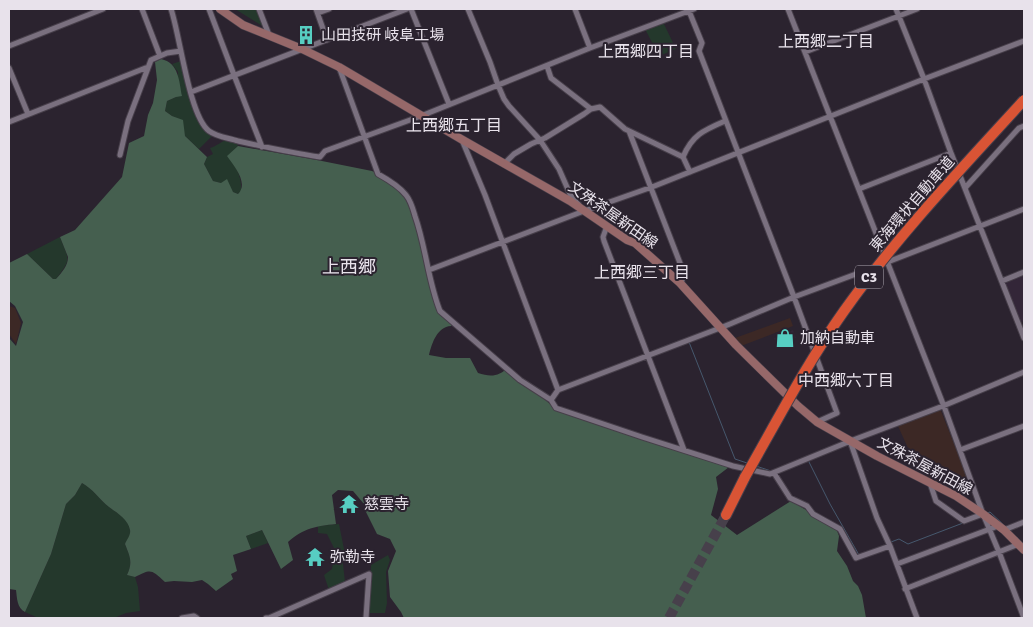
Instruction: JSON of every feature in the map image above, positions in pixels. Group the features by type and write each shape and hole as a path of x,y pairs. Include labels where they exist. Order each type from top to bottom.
{"highway":[{"name":"東海環状自動車道","path":"726,515 795,388 844,312 906,232 1024,100"}],"main road":[{"name":"文殊茶屋新田線","path":"220,9 243,25 339,66 421,116 570,201 627,240 635,243 680,283 720,328 798,406 817,422 956,496 1001,528 1023,548"}],"street":[{"path":"9,46 99,9"},
{"path":"142,9 160,56"},
{"path":"170,9 175,21 193,102 200,120 210,132 221,137 262,147 320,157 325,151 421,116 687,10 702,43 699,51 725,121 837,413 817,422"},
{"path":"209,9 262,147"},
{"path":"259,9 269,35"},
{"path":"327,40 317,11 328,9"},
{"path":"191,92 407,9"},
{"path":"411,9 449,104"},
{"path":"468,9 498,85 509,106 540,140 559,170 570,194 584,211"},
{"path":"575,9 590,48"},
{"path":"788,9 960,450 982,514 999,552 1023,618"},
{"path":"896,9 1024,338"},
{"path":"805,52 917,9"},
{"path":"429,270 652,187 1024,41"},
{"path":"120,155 128,121 151,60 181,51"},
{"path":"339,66 378,174 405,194 410,201 419,228 434,297 440,311 520,380 551,400 556,408 734,466 770,474 1024,372"},
{"path":"547,66 552,78 591,109"},
{"path":"9,122 148,67"},
{"path":"9,68 28,114"},
{"path":"504,164 514,154 591,109 600,107 629,131 683,157 690,172"},
{"path":"683,157 695,136 725,121"},
{"path":"965,188 1019,128 1024,126"},
{"path":"629,131 685,276 680,283"},
{"path":"462,139 558,390"},
{"path":"859,189 951,153"},
{"path":"551,400 558,390 1024,209"},
{"path":"607,226 603,237 604,241 684,450"},
{"path":"1002,281 1024,272"},
{"path":"960,450 1024,426"},
{"path":"850,441 917,618"},
{"path":"774,473 790,498 806,506 813,514 840,529 856,558 890,546"},
{"path":"930,483 936,501 964,521 982,514"},
{"path":"897,564 990,530 1024,522"},
{"path":"905,589 999,552 1023,548"},
{"path":"268,618 369,574 366,618"},
{"path":"182,618 194,616 197,618"}],"shaded area":[{"path":"1024,274 1024,321 1020,322 1005,281"},
{"path":"9,306 15,308 21,323 16,344 9,334"},
{"path":"790,318 793,326 741,346 735,338"},
{"name":"加納自動車","path":"793,330 796,338 777,346 774,338"},
{"path":"939,409 968,479 948,486 926,476 919,461 907,446 898,426"}],"green space":[{"path":"235,9 257,9 264,27"},
{"path":"663,22 676,49 659,56 645,29"},
{"path":"161,59 167,61 175,69 182,96 167,101 165,111 183,120 185,136 207,157 204,164 213,181 221,183 227,179 233,192 238,194 242,185 239,175 227,156 238,146 372,171 393,182 414,208 423,258 436,302 453,322 451,326 439,332 429,355 446,358 470,358 478,373 486,375 498,374 508,367 551,405 577,418 729,467 716,477 718,489 711,515 737,535 791,501 836,528 839,536 837,551 862,595 866,618 404,618 390,597 388,571 396,551 390,539 377,534 364,508 364,504 353,491 338,490 332,495 336,524 310,528 288,542 293,560 281,569 262,530 246,536 251,549 233,555 237,571 231,574 233,579 216,591 202,580 165,582 151,572 135,577 127,575 130,560 125,544 130,534 129,526 122,517 82,483 75,495 66,504 51,554 25,612 22,610 18,602 16,590 9,589 9,338 16,346 23,322 15,306 9,301 9,263 27,254 53,279 56,279 62,271 68,257 60,237 75,230 122,177 129,143 144,136 157,80 155,62"},
{"path":"181,61 197,118 213,135 199,149 185,136 181,120 165,111 167,101 176,97 178,72 172,64"},
{"path":"228,139 235,141 238,146 228,156 239,176 241,191 238,194 221,183 213,181 204,164 207,157 213,154 210,148"},
{"path":"60,237 67,255 67,263 56,279 53,279 27,254"},
{"path":"82,483 122,516 129,526 130,534 125,544 130,560 127,575 135,577 138,587 140,611 126,613 114,618 37,618 25,612 51,554 66,504 75,495"},
{"path":"339,524 344,549 345,582 329,590 324,575 332,569 335,550 327,534 318,533 318,526"},
{"path":"262,530 268,543 251,549 246,536"},
{"path":"388,555 390,560 386,572 387,603 385,613 369,613 371,565"}],"waterway":[{"path":"689,342 735,459 747,463"},
{"path":"807,461 859,555"},
{"path":"756,466 771,471"},
{"path":"987,513 990,512 1005,526"},
{"path":"891,542 899,539 908,544 963,523"},
{"path":"1017,537 1024,545"}],"tunnel":[{"path":"669,618 726,515"}],"place":[{"name":"山田技研 岐阜工場","path":"306,35"},
{"name":"加納自動車","path":"785,338"},
{"name":"慈雲寺","path":"349,504"},
{"name":"弥勒寺","path":"315,557"}],"district":[{"name":"上西郷二丁目","path":"826,41"},
{"name":"上西郷四丁目","path":"646,51"},
{"name":"上西郷五丁目","path":"454,125"},
{"name":"上西郷","path":"349,267"},
{"name":"上西郷三丁目","path":"642,272"},
{"name":"中西郷六丁目","path":"846,380"}]}
